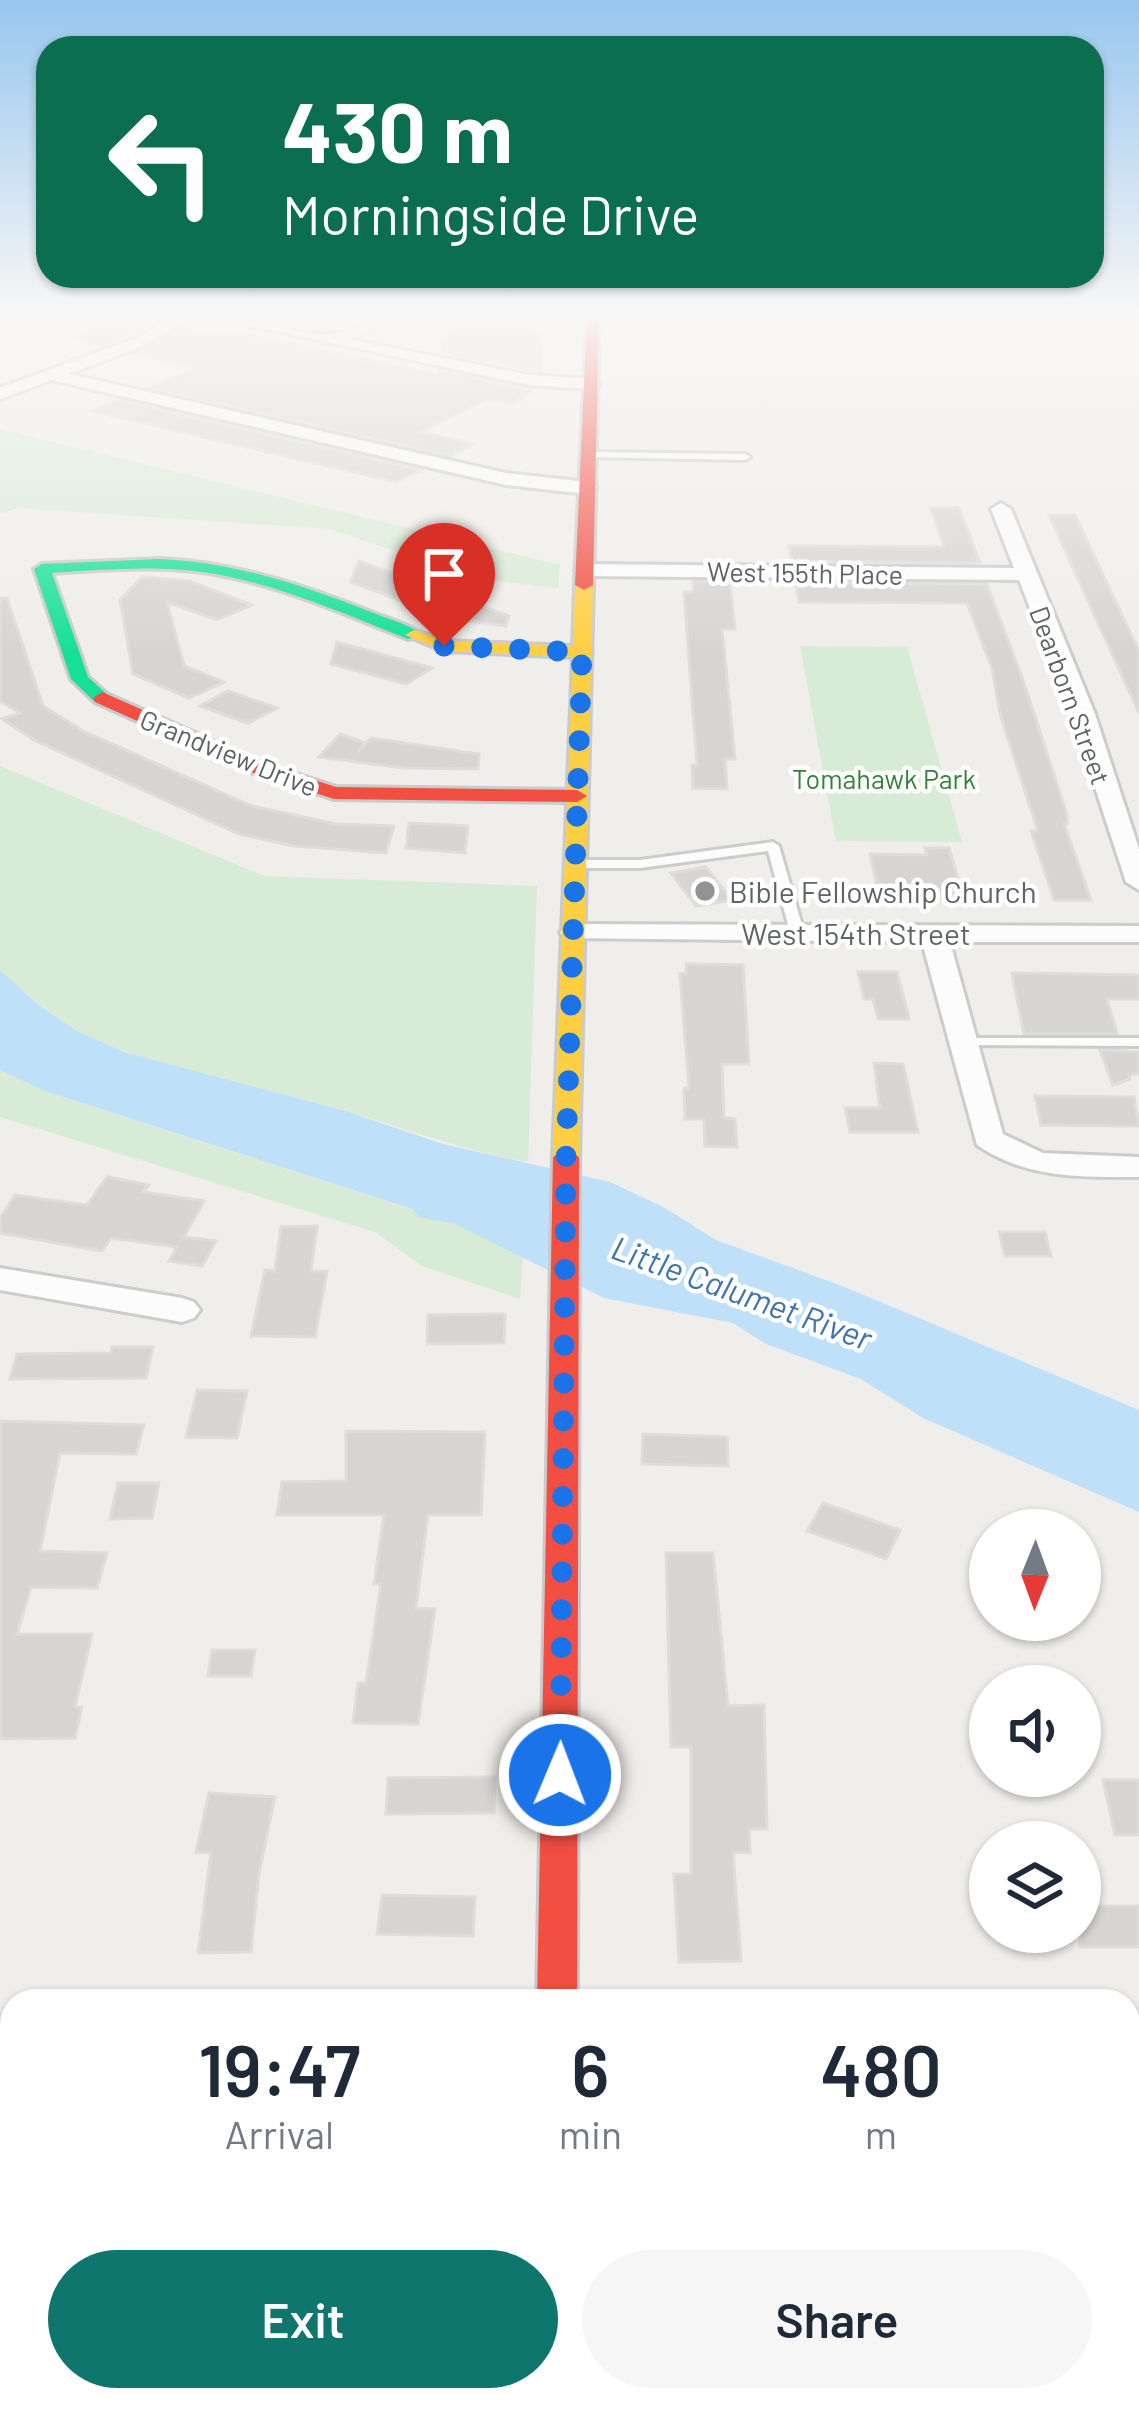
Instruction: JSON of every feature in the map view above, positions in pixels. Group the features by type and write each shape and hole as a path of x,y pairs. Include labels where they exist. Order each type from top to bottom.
{"main road":[{"path":"557,1989 566,1159 589,428"},
{"name":"Grandview Drive","path":"577,796 334,793 257,768 92,693 80,679 42,569 134,563 196,566 258,577 444,646 582,652"}],"street":[{"path":"285,428 506,479 587,488"},
{"name":"Dearborn Street","path":"1001,508 1096,750 1116,824 1139,882"},
{"name":"West 155th Place","path":"584,570 1026,574"},
{"name":"West 154th Street","path":"574,932 1139,934"},
{"path":"934,933 988,1138 1004,1151 1069,1167 1139,1167"},
{"path":"0,1279 182,1310"}],"lane":[{"path":"588,455 745,457"},
{"path":"575,864 640,864 773,846 797,932"},
{"path":"961,1042 1139,1042"}],"green space":[{"path":"0,429 560,565 558,588 478,579 330,529 18,508 0,514"},
{"name":"Tomahawk Park","path":"800,646 907,647 962,842 836,841"},
{"path":"0,766 264,876 537,886 528,1162 142,1058 79,1032 47,1011 0,970"},
{"path":"0,1070 45,1091 453,1223 523,1255 520,1299 422,1266 375,1232 0,1117"}],"water":[{"name":"Little Calumet River","path":"0,970 77,1031 126,1053 346,1111 443,1144 610,1182 716,1240 842,1286 1139,1410 1139,1512 923,1418 861,1379 766,1344 733,1323 604,1298 453,1223 421,1218 412,1209 45,1091 0,1070"}],"building":[{"path":"167,428 241,428 421,470 396,482"},
{"path":"328,428 427,428 420,432 473,444 450,456"},
{"path":"931,508 959,508 980,563 792,561 789,546 944,547"},
{"path":"1049,515 1075,515 1139,651 1139,713"},
{"path":"359,561 509,616 506,626 448,618 351,582"},
{"path":"142,577 190,581 252,605 217,620 167,602 184,666 224,682 189,698 133,674 120,600"},
{"path":"693,581 730,582 735,629 722,629 735,759 725,759 727,789 693,788 692,765 697,765 684,592 693,592"},
{"path":"795,582 987,584 1025,686 1091,900 1054,900 1031,831 1038,831 1000,714 992,668 967,603 799,602"},
{"path":"0,598 7,598 43,706 83,731 252,806 337,824 394,826 386,853 294,846 239,834 34,740 2,719 20,713 0,701"},
{"path":"337,642 432,668 406,684 331,664"},
{"path":"228,691 277,708 248,723 200,706"},
{"path":"340,734 365,743 358,752 371,738 479,754 478,769 404,768 319,757"},
{"path":"409,823 468,826 465,853 406,848"},
{"path":"925,848 949,848 964,899 880,899 870,854 927,855"},
{"name":"Bible Fellowship Church","path":"706,867 732,900 696,906 671,873"},
{"path":"686,964 743,965 749,1064 722,1064 724,1118 735,1119 737,1147 705,1146 704,1119 685,1119 684,1088 689,1088 680,974 686,974"},
{"path":"858,972 897,972 909,1019 878,1019 873,999 864,999"},
{"path":"1012,973 1139,975 1139,999 1107,999 1117,1034 1024,1034"},
{"path":"1100,1050 1139,1052 1139,1074 1129,1074 1130,1079 1113,1085"},
{"path":"874,1063 903,1064 918,1132 850,1132 845,1108 880,1108"},
{"path":"1035,1096 1134,1097 1139,1126 1041,1125"},
{"path":"107,1177 149,1185 143,1192 204,1201 184,1237 216,1241 202,1266 169,1261 177,1247 111,1238 102,1251 0,1233 0,1218 15,1195 87,1205"},
{"path":"317,1226 311,1271 327,1271 315,1337 251,1336 265,1270 275,1271 281,1227"},
{"path":"999,1232 1045,1232 1051,1256 1005,1256"},
{"path":"505,1314 504,1343 427,1344 428,1315"},
{"path":"112,1347 153,1347 146,1378 10,1379 17,1354 111,1353"},
{"path":"197,1390 247,1391 237,1438 186,1437"},
{"path":"0,1421 144,1425 136,1454 60,1453 40,1551 107,1553 97,1588 31,1587 17,1634 92,1634 75,1707 82,1707 75,1738 0,1739"},
{"path":"346,1431 485,1432 481,1515 428,1515 416,1608 435,1609 418,1724 353,1723 358,1683 366,1683 381,1584 374,1584 384,1515 277,1515 282,1482 346,1481"},
{"path":"643,1434 727,1437 728,1466 642,1464"},
{"path":"118,1483 159,1483 152,1518 110,1519"},
{"path":"823,1503 900,1530 886,1559 807,1531"},
{"path":"666,1553 713,1553 728,1706 764,1705 767,1829 749,1829 750,1853 733,1852 741,1961 679,1962 674,1874 691,1874 691,1747 671,1747"},
{"path":"212,1650 255,1650 251,1676 208,1676"},
{"path":"495,1777 494,1813 386,1814 388,1778"},
{"path":"1103,1780 1139,1780 1139,1835 1115,1835"},
{"path":"209,1793 275,1797 259,1873 251,1952 198,1953 211,1853 196,1852"},
{"path":"382,1895 475,1897 473,1936 377,1934"},
{"path":"1101,1906 1139,1906 1139,1947 1101,1947"}],"traffic: fast":[{"path":"102,698 80,679 42,569 159,564 228,571 299,591 414,635"}],"traffic: slow":[{"path":"566,1157 584,585"},
{"path":"414,635 444,646 582,652"}],"traffic: jam":[{"path":"584,585 589,428"},
{"path":"102,698 258,768 334,793 577,796"},
{"path":"557,1989 566,1157"}],"place":[{"name":"Bible Fellowship Church","path":"705,891"}],"route":[{"path":"444,646 582,652 566,1159 560,1775"}]}
